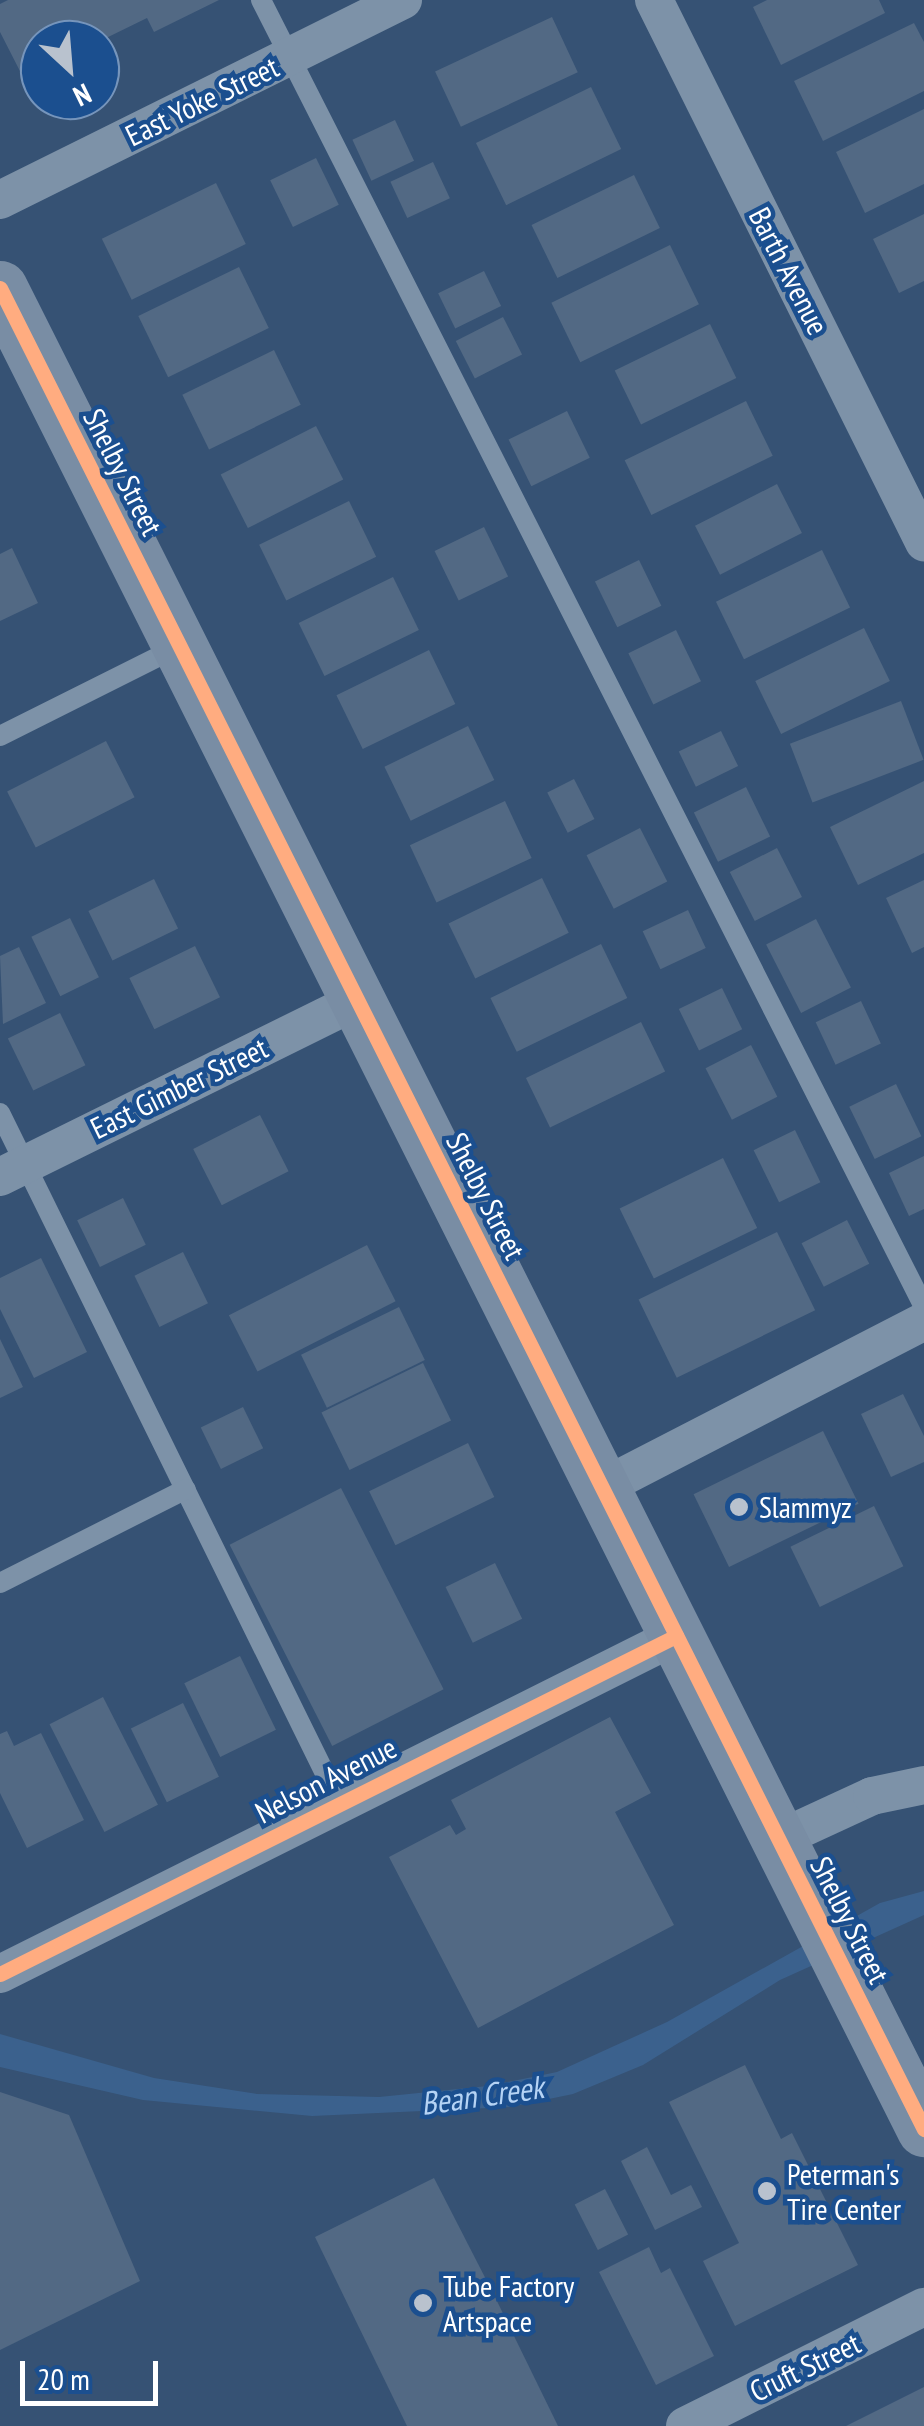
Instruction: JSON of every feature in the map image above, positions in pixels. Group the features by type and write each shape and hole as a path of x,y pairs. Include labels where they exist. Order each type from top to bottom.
{"main road":[{"name":"Shelby Street","path":"0,288 25,358 180,646 924,2129"}],"street":[{"name":"East Yoke Street","path":"0,200 403,0"},
{"name":"Barth Avenue","path":"654,0 924,542"},
{"name":"East Gimber Street","path":"13,1171 358,1000"},
{"path":"602,1488 924,1321"},
{"name":"Nelson Avenue","path":"0,1974 676,1636"},
{"path":"788,1859 872,1796 924,1785"},
{"name":"Cruft Street","path":"686,2426 924,2308"}],"lane":[{"path":"261,0 924,1307"},
{"path":"0,736 180,646"},
{"path":"0,1112 13,1171 186,1489 340,1804"},
{"path":"0,1583 186,1489"}],"water":[{"name":"Bean Creek","path":"924,1891 924,1915 780,1980 643,2065 573,2094 510,2107 312,2116 143,2100 0,2067 0,2034 154,2078 257,2094 379,2097 488,2086 557,2072 667,2022 880,1903"}],"building":[{"path":"8,0 219,0 154,32 147,18 120,31 120,20 20,20 20,71 0,32 0,4"},
{"path":"767,0 879,0 885,13 781,65 753,7"},
{"path":"552,17 578,72 461,127 435,72"},
{"path":"914,23 924,42 924,91 823,141 794,81"},
{"path":"591,87 621,149 506,205 476,143"},
{"path":"924,109 924,184 865,213 836,152"},
{"path":"395,120 414,161 371,181 352,140"},
{"path":"316,158 339,205 293,227 270,180"},
{"path":"433,162 450,198 407,218 390,182"},
{"path":"634,175 660,228 557,278 532,225"},
{"path":"216,183 246,244 132,300 102,239"},
{"path":"924,214 924,281 899,293 873,239"},
{"path":"670,245 699,304 580,362 551,303"},
{"path":"239,267 269,328 168,377 138,316"},
{"path":"484,271 501,306 455,328 438,293"},
{"path":"503,317 522,354 475,378 456,341"},
{"path":"710,324 736,378 641,424 615,370"},
{"path":"274,350 301,405 209,450 182,395"},
{"path":"746,401 773,456 651,515 625,460"},
{"path":"567,411 590,458 531,486 509,439"},
{"path":"316,426 343,479 248,528 221,475"},
{"path":"777,484 802,533 720,575 695,526"},
{"path":"349,501 376,557 286,601 259,545"},
{"path":"484,527 508,576 459,601 435,551"},
{"path":"12,548 38,603 0,621 0,554"},
{"path":"822,550 850,608 744,659 716,602"},
{"path":"639,560 661,606 617,627 595,581"},
{"path":"393,577 419,630 324,676 299,623"},
{"path":"864,628 890,681 781,734 755,681"},
{"path":"676,630 701,681 653,704 628,653"},
{"path":"429,650 455,704 363,749 336,695"},
{"path":"901,701 924,760 812,802 790,744"},
{"path":"468,726 494,780 411,821 384,767"},
{"path":"721,731 738,766 696,787 679,752"},
{"path":"106,741 135,797 36,848 7,791"},
{"path":"574,779 594,819 568,833 547,793"},
{"path":"924,781 924,853 858,885 830,827"},
{"path":"746,787 770,836 718,862 694,812"},
{"path":"505,801 532,858 436,902 410,845"},
{"path":"640,828 667,881 614,909 587,855"},
{"path":"777,848 802,897 755,921 730,872"},
{"path":"542,878 569,933 475,978 449,924"},
{"path":"154,879 178,928 112,960 88,911"},
{"path":"924,880 924,947 912,953 886,898"},
{"path":"688,910 706,948 660,969 643,931"},
{"path":"70,918 99,977 60,996 31,937"},
{"path":"816,919 851,988 801,1013 766,944"},
{"path":"601,944 627,998 517,1052 490,998"},
{"path":"195,946 220,997 154,1029 129,978"},
{"path":"19,947 46,1003 3,1024 0,956"},
{"path":"722,988 742,1029 699,1050 679,1009"},
{"path":"861,1001 881,1044 836,1065 816,1022"},
{"path":"60,1013 85,1065 33,1091 8,1038"},
{"path":"641,1022 665,1071 550,1128 526,1078"},
{"path":"751,1045 777,1097 732,1120 706,1068"},
{"path":"896,1084 921,1136 875,1159 849,1107"},
{"path":"260,1115 289,1171 222,1205 193,1149"},
{"path":"795,1130 820,1182 779,1202 754,1150"},
{"path":"924,1156 924,1209 909,1216 889,1173"},
{"path":"723,1158 757,1228 654,1279 620,1208"},
{"path":"123,1198 146,1245 100,1267 77,1220"},
{"path":"847,1220 869,1264 824,1287 802,1243"},
{"path":"777,1232 815,1310 677,1378 639,1300"},
{"path":"367,1245 396,1301 257,1372 229,1315"},
{"path":"183,1252 208,1303 159,1327 134,1276"},
{"path":"41,1258 87,1352 34,1378 0,1309 0,1278"},
{"path":"399,1307 425,1360 327,1408 301,1355"},
{"path":"0,1339 23,1387 0,1398"},
{"path":"423,1363 451,1421 349,1470 321,1413"},
{"path":"903,1394 924,1436 924,1462 891,1477 861,1414"},
{"path":"243,1407 263,1448 221,1469 201,1428"},
{"path":"823,1431 859,1504 729,1567 694,1494"},
{"path":"468,1443 494,1497 395,1545 369,1491"},
{"path":"341,1488 444,1689 332,1746 230,1545"},
{"path":"874,1506 903,1566 820,1607 790,1547"},
{"path":"495,1563 522,1619 473,1643 446,1587"},
{"path":"240,1656 276,1730 220,1757 184,1683"},
{"path":"103,1697 158,1805 104,1832 50,1724"},
{"path":"183,1703 219,1777 167,1802 131,1728"},
{"path":"610,1717 651,1793 615,1812 674,1925 478,2028 389,1857 450,1825 456,1835 466,1829 451,1800"},
{"path":"7,1731 14,1746 41,1733 84,1820 27,1848 0,1793 0,1734"},
{"name":"Peterman's Tire Center","path":"745,2065 781,2139 792,2133 858,2265 735,2326 703,2261 739,2243 669,2102"},
{"path":"0,2092 69,2115 140,2281 0,2350"},
{"path":"647,2147 671,2195 691,2185 702,2207 655,2230 621,2161"},
{"name":"Tube Factory Artspace","path":"434,2178 558,2426 407,2426 315,2237"},
{"path":"605,2189 628,2234 598,2250 575,2204"},
{"path":"649,2247 661,2273 670,2268 714,2356 656,2385 599,2272"},
{"path":"924,2387 924,2426 846,2426"}],"cycle path":[{"path":"0,288 924,2129"},
{"path":"0,1974 676,1636"}],"place":[{"name":"Slammyz","path":"739,1507"},
{"name":"Peterman's Tire Center","path":"767,2191"},
{"name":"Tube Factory Artspace","path":"423,2303"}]}
